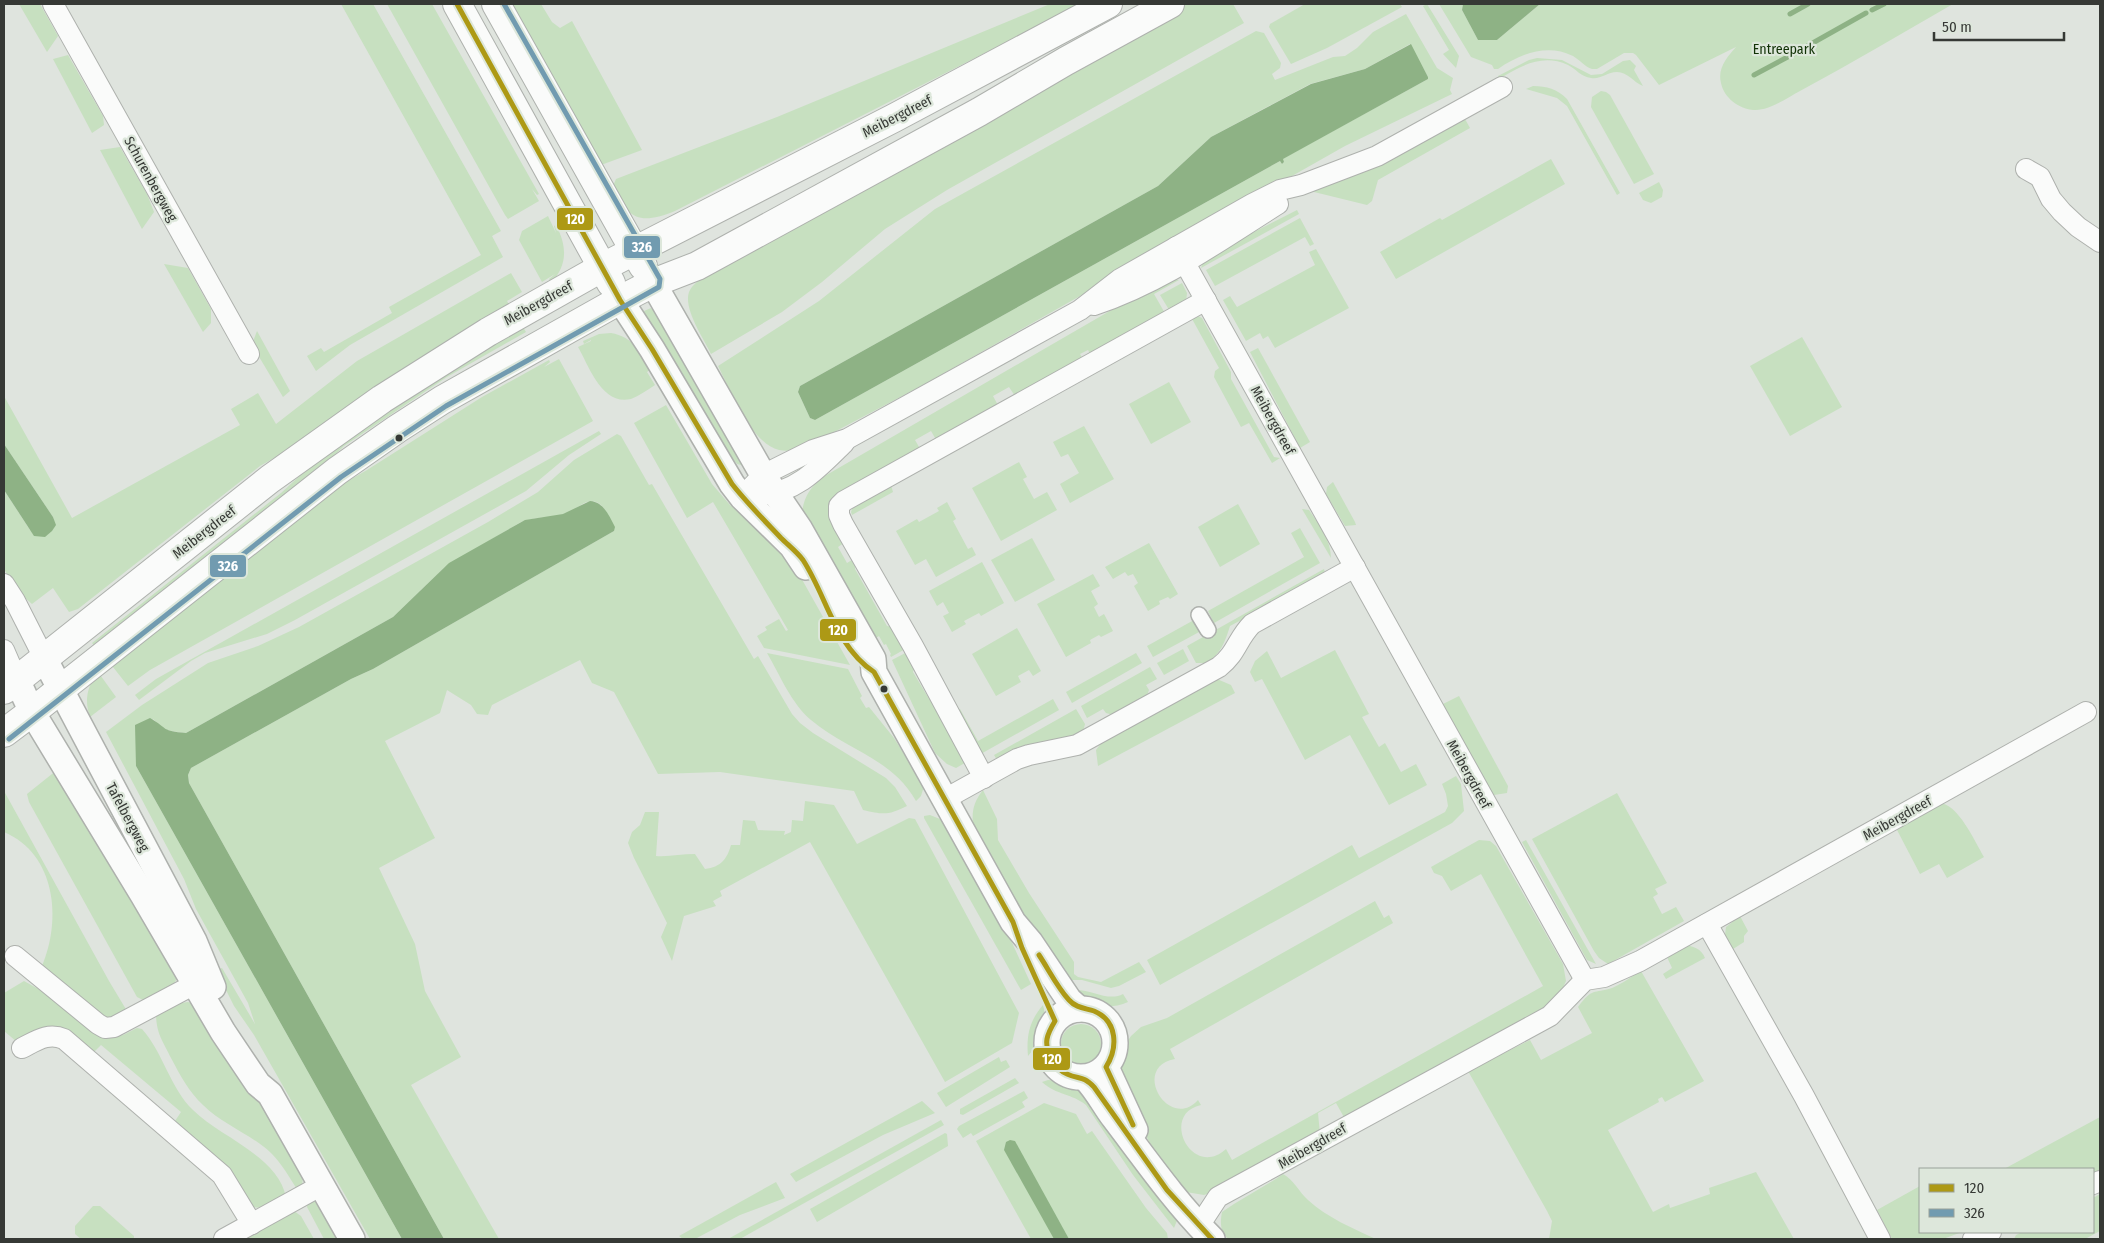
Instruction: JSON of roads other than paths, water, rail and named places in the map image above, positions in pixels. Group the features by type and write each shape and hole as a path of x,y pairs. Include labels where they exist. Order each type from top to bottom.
{"main road":[{"path":"456,4 620,300"},
{"path":"496,4 652,283"},
{"name":"Meibergdreef","path":"10,685 270,479 382,399 488,332 603,267 894,118 1108,4"},
{"path":"4,733 337,470 442,400 620,300 652,283 696,266 980,112 1066,61 1170,4"}],"street":[{"name":"Schurenbergweg","path":"53,4 248,354"},
{"path":"742,497 770,485 813,450 847,439 1080,310 1124,295 1180,255 1239,230 1279,203 1297,194 1301,185 1384,153 1502,87"},
{"path":"2026,169 2040,177 2051,198 2078,228 2100,242"},
{"name":"Meibergdreef","path":"1180,255 1585,980"},
{"path":"652,283 770,485 799,528 873,659 874,672 1013,922 1022,948 1055,1021"},
{"path":"620,300 652,349 732,484 742,497 802,559 831,619 841,635 865,666 874,672"},
{"path":"984,778 914,646 843,524 839,515 839,506 844,501 1206,300"},
{"path":"945,799 1017,759 1077,745 1219,667 1233,654 1244,632 1252,624 1355,567"},
{"path":"4,584 15,601 44,658"},
{"path":"1200,615 1208,630"},
{"path":"4,650 10,685"},
{"name":"Tafelbergweg","path":"44,658 194,941 202,980"},
{"name":"Tafelbergweg","path":"10,685 32,712 202,980 223,1032 258,1084 270,1094 352,1239"},
{"name":"Meibergdreef","path":"1095,1072 1123,1101 1151,1167 1167,1190 1205,1232 1218,1197 1550,1016 1585,980 1606,976 1640,961 2086,712"},
{"path":"1013,922 1030,942 1069,1000 1079,1009 1098,1013 1106,1019 1112,1028 1115,1038 1115,1049 1112,1059 1095,1072 1068,1075 1060,1071 1052,1061 1047,1048 1047,1038 1055,1021 1062,1015 1079,1009"},
{"path":"1707,924 1804,1096 1880,1239"},
{"path":"15,956 105,1028 114,1028 202,980"},
{"path":"22,1048 45,1036 64,1039 222,1175 252,1224"},
{"path":"224,1239 322,1186"},
{"path":"1973,1239 1988,1233"}],"waterway":[{"path":"1790,14 1808,4"},
{"path":"1872,10 1884,4"},
{"path":"1802,49 1866,13"},
{"path":"1754,75 1797,52"}],"park label":[{"name":"Entreepark","path":"1784,49"}]}
